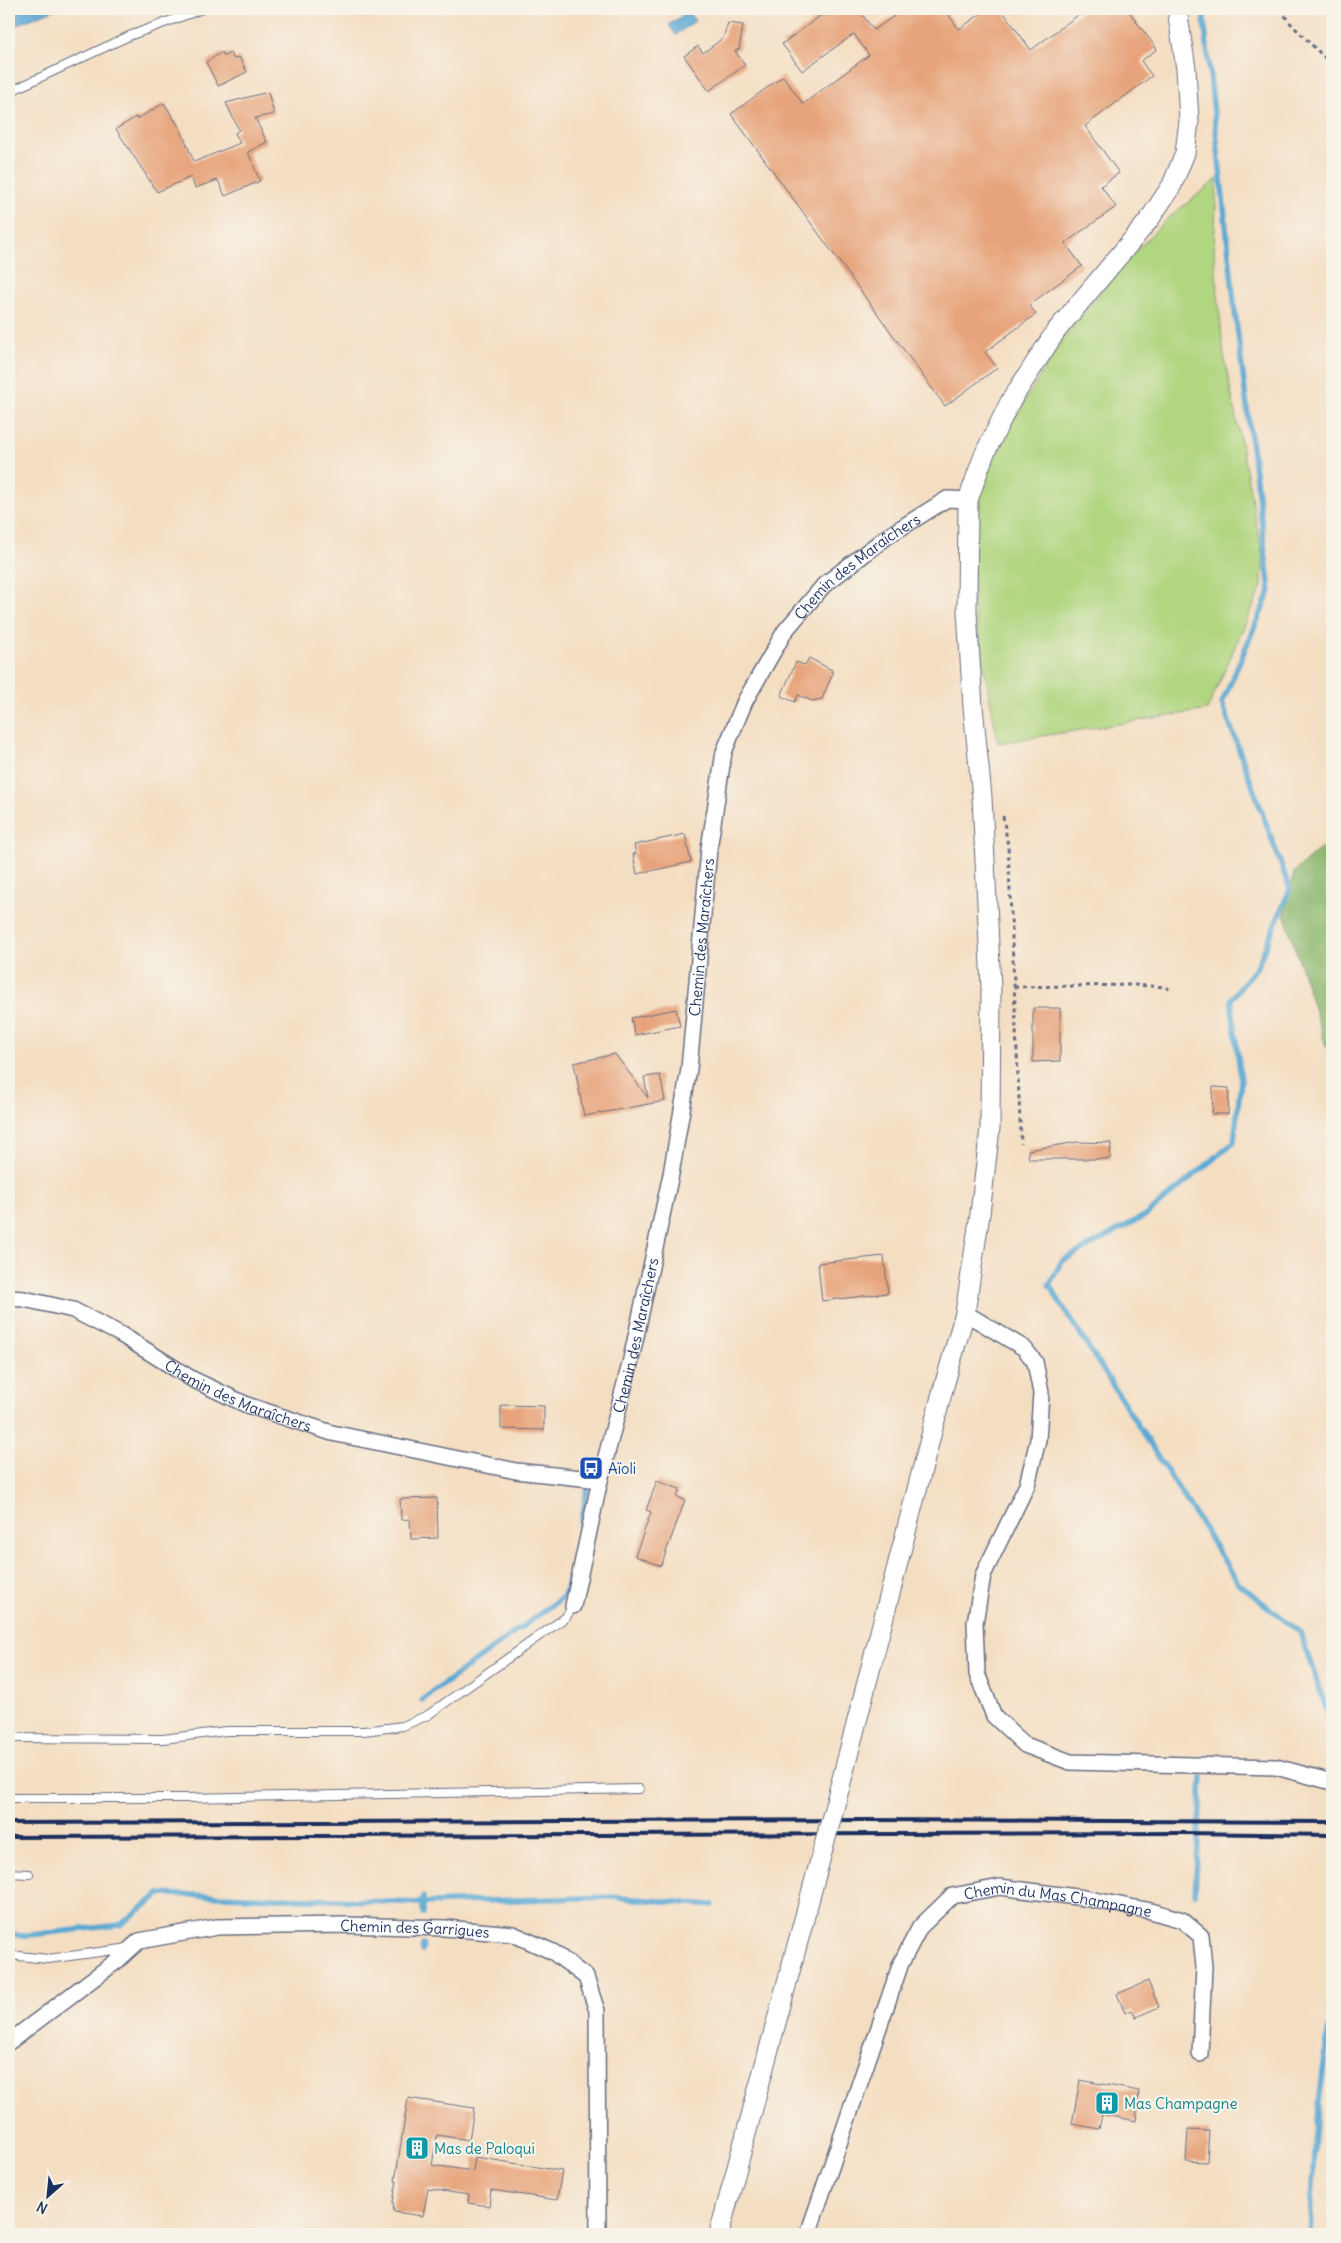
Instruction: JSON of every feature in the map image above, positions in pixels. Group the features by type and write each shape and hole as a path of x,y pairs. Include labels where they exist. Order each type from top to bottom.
{"street":[{"path":"719,2234 839,1790 942,1393 965,1313 980,1214 990,1128 991,988 982,797 973,707 967,611 968,500 984,456 1010,402 1056,331 1149,220 1172,185 1185,153 1189,121 1186,70 1177,9"},
{"name":"Chemin des Maraîchers","path":"573,1606 600,1480 630,1364 671,1174 689,1069 709,849 724,752 745,701 785,631 824,585 885,538 946,499 968,500"},
{"name":"Chemin des Maraîchers","path":"9,1298 24,1299 73,1310 120,1334 192,1379 247,1405 332,1433 516,1471 600,1480"},
{"path":"965,1313 1024,1348 1035,1362 1041,1393 1038,1440 1027,1484 983,1575 975,1623 977,1674 994,1716 1025,1745 1070,1762 1276,1767 1332,1782"},
{"name":"Chemin du Mas Champagne","path":"808,2234 901,1963 920,1927 952,1896 1000,1887 1084,1898 1151,1911 1182,1920 1201,1936 1204,1968 1200,2054"},
{"name":"Chemin des Garrigues","path":"9,2042 139,1941 217,1927 346,1925 445,1928 513,1934 553,1952 586,1977 597,2010 598,2234"}],"lane":[{"path":"9,92 129,36 202,9"},
{"path":"9,1738 163,1739 226,1731 364,1731 403,1726 428,1715 566,1617 573,1606"},
{"path":"9,1798 196,1798 639,1789"},
{"path":"9,1873 28,1874"},
{"path":"9,1955 48,1959 131,1948"}],"path":[{"path":"1280,9 1292,25 1332,65"},
{"path":"1001,807 1008,846 1022,1144"},
{"path":"1014,987 1132,985 1166,987 1172,992"}],"green space":[{"path":"1217,179 1214,251 1223,350 1263,558 1262,586 1207,710 998,743 973,605 974,503 990,458 1063,339 1125,262 1166,220"},
{"path":"1332,838 1332,1065 1284,913 1294,872"}],"water":[{"path":"9,9 56,9 9,28"},
{"path":"688,11 695,21 676,35 669,25"}],"building":[{"path":"841,9 858,9 874,30 904,9 944,9 959,29 988,9 1001,9 1031,50 1086,9 1127,9 1157,49 1141,61 1152,76 1085,126 1119,173 1101,186 1116,207 1065,243 1082,266 1029,305 1036,314 985,352 997,368 945,406 731,114 783,76 803,104 869,55 854,34 802,71 782,44 827,11 831,16"},
{"path":"728,23 743,25 739,49 735,51 745,65 709,91 684,56 698,46 703,53 723,38"},
{"path":"222,52 224,56 230,53 234,59 239,57 247,72 218,86 206,62"},
{"path":"268,92 274,114 255,118 267,142 248,152 260,181 225,196 218,180 195,188 191,177 157,192 116,129 164,103 181,130 194,162 240,143 235,133 239,130 226,103"},
{"path":"809,658 832,670 831,672 833,673 822,699 812,701 798,695 795,702 781,696 796,662 805,665"},
{"path":"685,834 691,862 637,874 633,854 636,854 634,845"},
{"path":"1033,1008 1060,1008 1060,1061 1033,1062"},
{"path":"676,1009 680,1026 635,1035 631,1018"},
{"path":"615,1054 648,1098 644,1077 660,1075 665,1101 584,1116 574,1063"},
{"path":"1213,1087 1229,1088 1228,1114 1212,1114"},
{"path":"1078,1142 1111,1143 1110,1159 1029,1159 1028,1150"},
{"path":"884,1256 888,1293 822,1301 818,1263"},
{"path":"501,1405 544,1406 544,1430 501,1429"},
{"path":"657,1481 680,1489 677,1497 685,1500 661,1566 635,1556 651,1512 646,1510"},
{"path":"437,1498 438,1538 411,1539 410,1519 401,1520 400,1499"},
{"path":"1148,1981 1159,2007 1136,2017 1132,2010 1125,2013 1117,1994"},
{"name":"Mas Champagne","path":"1080,2080 1139,2091 1136,2121 1102,2114 1099,2129 1072,2124"},
{"name":"Mas de Paloqui","path":"408,2098 474,2108 469,2140 437,2135 432,2165 473,2171 475,2157 562,2171 557,2200 491,2190 489,2206 468,2203 469,2195 428,2189 423,2216 394,2212 393,2202 397,2181 395,2181"},
{"path":"1188,2130 1209,2131 1207,2162 1186,2161"}],"waterway":[{"path":"1203,9 1235,311 1270,591 1222,703 1290,889 1257,967 1231,999 1241,1080 1234,1142 1146,1215 1062,1261 1049,1285 1239,1584 1300,1632 1332,1726"},
{"path":"422,1700 563,1597 573,1571 587,1489"},
{"path":"1195,1893 1202,1777"},
{"path":"9,1933 21,1936 120,1925 160,1894 422,1903 611,1897 713,1905"},
{"path":"423,1897 423,1913"},
{"path":"422,1951 423,1945"},
{"path":"1310,2234 1317,2120 1328,2032 1332,2016"}],"railway":[{"path":"9,1823 865,1820 1332,1822"},
{"path":"9,1837 1182,1833 1332,1835"}],"place":[{"name":"Aïoli","path":"591,1468"},
{"name":"Mas Champagne","path":"1107,2103"},
{"name":"Mas de Paloqui","path":"417,2148"}]}
